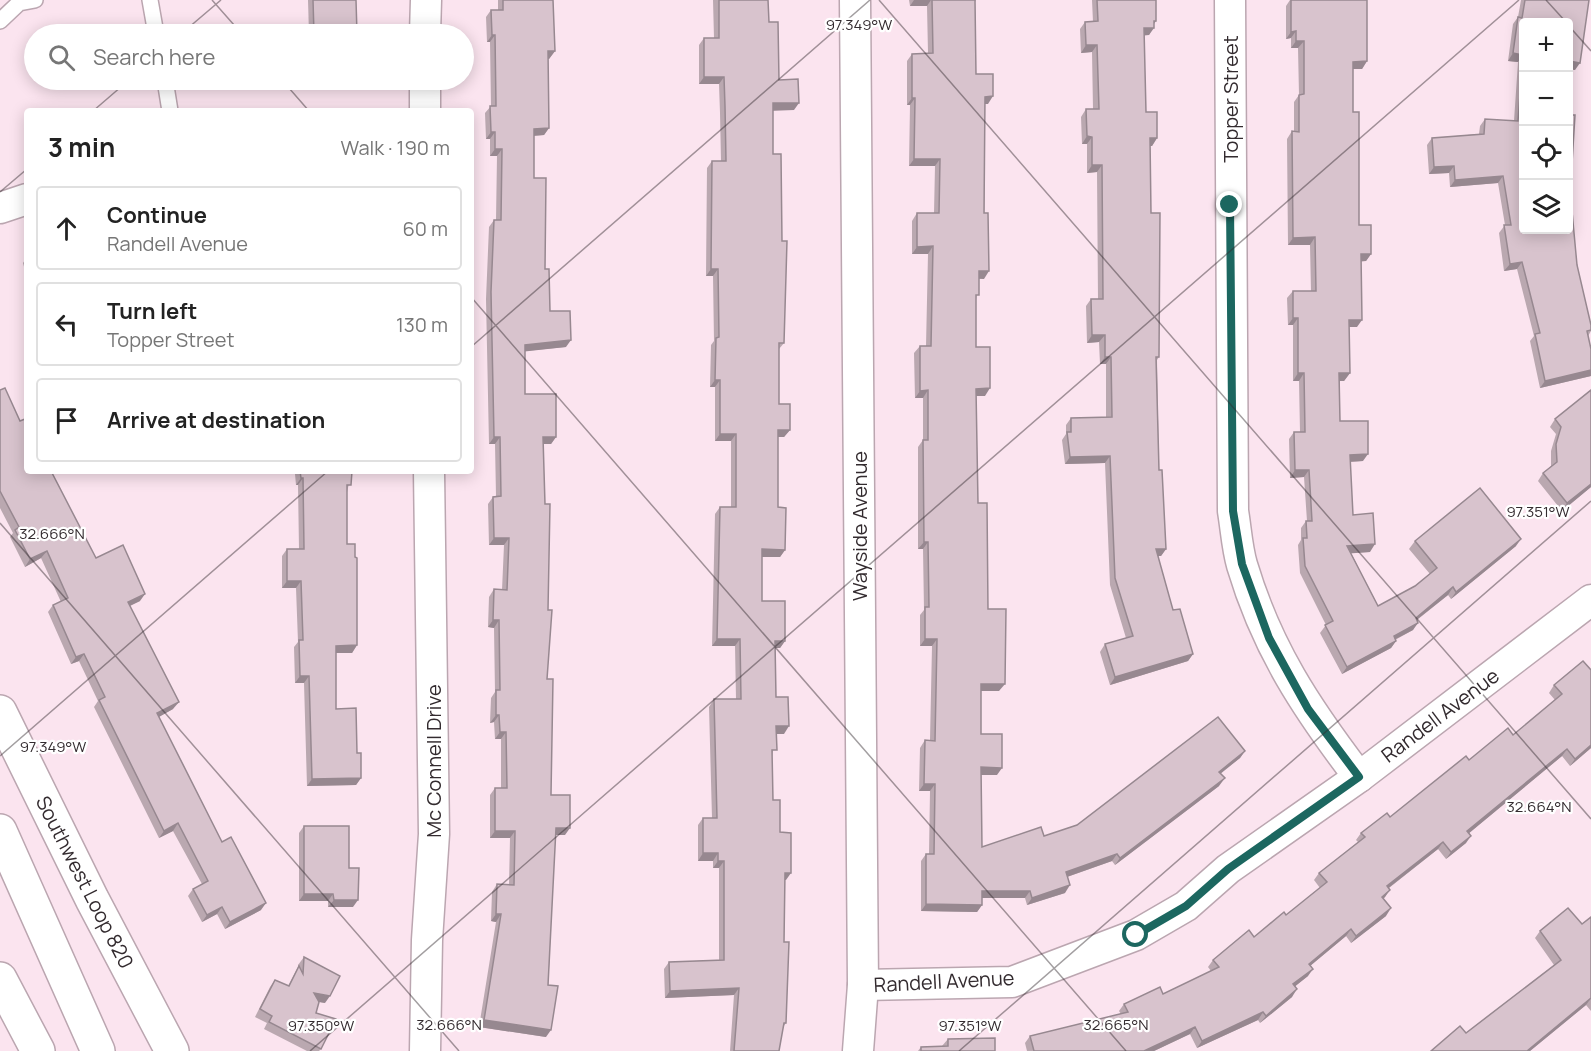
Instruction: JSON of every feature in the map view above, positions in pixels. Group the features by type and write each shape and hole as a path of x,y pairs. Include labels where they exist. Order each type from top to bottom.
{"main road":[{"name":"Southwest Loop 820","path":"0,712 92,899 172,1051"},
{"path":"0,831 99,1051"},
{"path":"0,979 38,1051"}],"street":[{"path":"425,24 426,0"},
{"name":"Wayside Avenue","path":"855,0 863,985 858,1051"},
{"name":"Topper Street","path":"1230,0 1233,511 1240,553 1269,638 1308,709 1359,777"},
{"path":"425,90 425,108"},
{"path":"0,208 24,200"},
{"name":"Mc Connell Drive","path":"426,1051 427,940 434,834 429,474"},
{"name":"Randell Avenue","path":"863,985 1012,982 1136,935 1186,906 1228,869 1359,777 1591,600"}],"lane":[{"path":"0,21 19,3 35,0"},
{"path":"150,0 154,24"},
{"path":"167,90 170,108"}],"building":[{"path":"313,0 356,0 357,24 314,24"},
{"path":"503,0 553,0 555,51 548,51 549,128 534,129 534,178 546,178 545,269 549,269 550,311 570,311 571,340 525,345 525,394 556,394 556,437 543,437 545,504 550,504 548,610 552,610 547,679 553,679 551,795 570,795 570,828 556,828 548,985 558,986 551,1030 484,1020 501,914 496,914 497,884 514,885 515,831 495,831 495,788 507,788 506,732 500,732 499,715 496,715 496,690 500,690 499,620 493,620 494,589 507,590 509,538 494,538 493,497 501,496 500,437 494,437 491,292 494,220 501,220 502,149 495,149 495,132 491,132 490,106 496,106 495,35 492,35 491,10 503,10"},
{"path":"719,0 768,0 769,22 778,22 779,80 798,79 799,103 773,103 773,154 781,154 782,241 787,241 784,343 779,343 779,404 790,404 790,430 778,430 778,507 786,508 785,550 762,549 762,601 785,601 785,641 775,641 776,697 788,697 789,726 776,726 777,750 772,750 773,800 780,800 780,832 791,833 791,873 785,873 784,942 789,942 786,1023 784,1023 779,1051 734,1051 739,988 670,991 669,962 724,960 724,861 718,861 718,853 703,853 703,818 717,818 714,699 741,699 740,639 717,639 720,507 736,507 736,434 720,434 720,380 715,380 716,338 719,337 718,269 711,269 712,161 726,161 724,77 704,77 704,38 719,38"},
{"path":"932,0 975,0 976,74 993,74 993,96 985,97 984,213 988,213 989,271 979,271 979,295 976,295 976,347 990,347 990,388 976,389 978,503 987,503 988,609 1006,609 1005,684 981,684 981,734 1002,734 1002,768 981,767 982,847 1041,827 1044,836 1077,825 1218,717 1245,751 1219,772 1225,778 1120,858 1117,854 1066,872 1070,885 1032,898 1030,891 982,891 982,905 926,904 926,854 934,854 935,784 924,784 925,740 935,741 937,639 925,639 925,607 929,607 928,542 924,542 923,440 928,440 928,390 920,391 920,346 931,346 933,246 917,247 917,213 939,213 940,159 914,159 915,98 912,98 912,54 933,53"},
{"path":"1097,0 1156,0 1154,28 1144,28 1146,112 1157,112 1157,138 1150,138 1151,213 1160,213 1159,357 1156,357 1159,470 1162,470 1166,549 1156,549 1173,610 1180,609 1193,654 1115,677 1105,644 1133,636 1115,578 1110,456 1070,457 1067,432 1071,432 1071,418 1112,417 1111,357 1105,357 1105,335 1092,335 1091,299 1103,299 1102,165 1092,165 1092,137 1087,136 1086,109 1099,109 1097,45 1086,45 1085,22 1098,21"},
{"path":"1291,0 1367,0 1367,61 1353,62 1353,112 1359,112 1359,225 1371,225 1371,254 1361,254 1362,320 1349,320 1350,373 1339,373 1340,421 1368,421 1368,454 1350,455 1353,515 1373,513 1375,544 1347,546 1378,606 1415,586 1437,568 1415,541 1480,488 1521,539 1456,592 1453,587 1416,618 1418,623 1394,636 1396,641 1347,667 1325,625 1333,621 1305,566 1303,538 1307,538 1306,521 1312,521 1309,470 1295,470 1294,432 1305,432 1304,373 1298,373 1298,318 1293,318 1293,291 1316,291 1315,237 1293,238 1292,131 1299,132 1299,95 1304,94 1304,41 1296,41 1296,31 1291,32"},
{"path":"1525,0 1589,0 1580,63 1573,62 1573,18 1522,18"},
{"path":"1518,17 1522,18 1519,18 1519,54 1513,53"},
{"path":"1519,108 1519,234 1573,234 1573,222 1577,265 1591,325 1591,330 1587,331 1591,349 1591,370 1545,381 1535,334 1540,333 1522,262 1510,264 1504,225 1511,225 1503,176 1455,180 1454,166 1434,167 1432,138 1484,134 1485,119 1518,121"},
{"path":"1573,115 1575,115 1573,147"},
{"path":"5,388 20,421 24,419 24,474 53,474 96,558 123,545 145,594 128,602 179,702 157,713 222,842 231,837 266,903 230,922 222,907 207,915 193,889 208,881 178,823 164,831 99,700 105,697 84,654 76,657 53,605 68,598 47,551 30,559 15,530 19,527 0,491 0,390"},
{"path":"1591,390 1591,484 1567,503 1543,473 1557,462 1556,444 1561,427 1555,419"},
{"path":"300,474 352,474 351,485 347,485 347,544 355,544 355,557 357,558 357,645 336,646 336,709 356,708 357,753 361,753 361,778 312,779 309,676 300,676 299,640 303,640 301,581 287,581 287,549 304,549 303,478"},
{"path":"1583,661 1591,670 1591,745 1575,759 1567,749 1467,831 1471,836 1451,852 1443,842 1387,886 1390,890 1382,897 1391,908 1356,936 1351,929 1309,964 1313,969 1293,984 1297,989 1266,1016 1263,1012 1202,1041 1195,1027 1144,1051 1034,1051 1030,1036 1128,1012 1124,1004 1160,987 1163,994 1219,967 1213,960 1249,930 1254,937 1284,912 1286,915 1327,882 1319,873 1365,837 1361,833 1387,813 1390,817 1466,756 1469,760 1508,728 1513,735 1562,694 1554,685"},
{"path":"304,826 349,826 349,868 359,868 358,900 334,900 333,894 304,894"},
{"path":"1568,908 1582,924 1591,917 1591,998 1527,1051 1431,1051 1460,1026 1466,1033 1561,960 1540,931"},
{"path":"304,957 340,976 330,996 314,993 319,1002 316,1013 336,1019 321,1049 269,1022 272,1016 260,1009 275,980 289,986 299,966 303,974"},
{"path":"995,1038 995,1051 921,1051 921,1047 948,1046 948,1039"}],"route":[{"path":"1136,935 1186,906 1228,869 1359,777 1308,709 1269,638 1242,564 1233,511 1230,205"}]}
